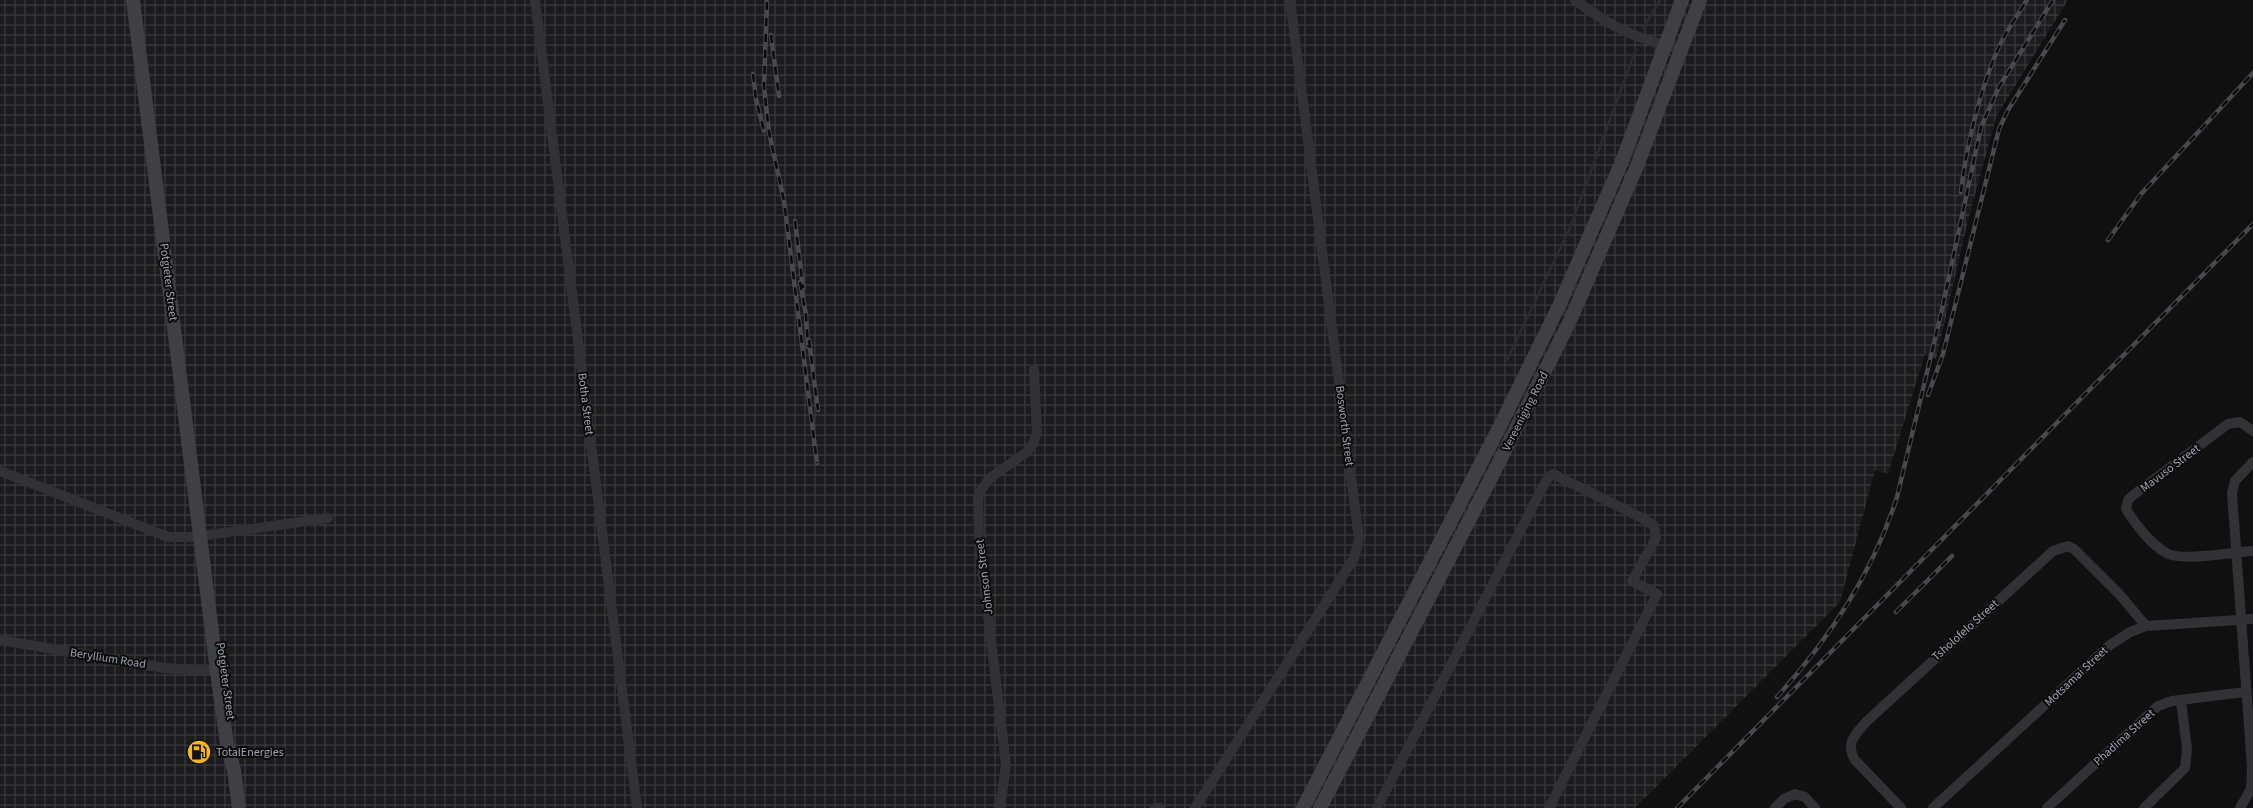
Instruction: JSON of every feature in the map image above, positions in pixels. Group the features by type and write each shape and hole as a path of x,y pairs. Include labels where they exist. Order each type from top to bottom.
{"main road":[{"name":"Potgieter Street","path":"133,0 205,564 204,580 234,742 234,770 239,808"},
{"name":"Vereeniging Road","path":"1303,808 1559,306 1624,159 1682,0"},
{"name":"Vereeniging Road","path":"1320,808 1569,322 1637,166 1700,0"}],"street":[{"name":"Botha Street","path":"535,0 637,808"},
{"name":"Bosworth Street","path":"1195,808 1354,558 1359,539 1290,0"},
{"path":"1575,0 1620,30 1682,50"},
{"name":"Johnson Street","path":"1000,808 1006,765 979,540 978,498 981,490 990,478 1021,457 1033,444 1037,433 1034,370"},
{"name":"Mavuso Street","path":"2236,552 2184,557 2168,554 2144,532 2129,514 2127,504 2132,496 2228,424 2240,422 2253,431"},
{"path":"2240,808 2251,789 2252,768 2232,492 2235,481 2253,462"},
{"path":"0,471 160,535 185,538 328,518"},
{"path":"1377,808 1547,479 1553,474 1646,520 1654,526 1656,538 1632,580 1657,594 1550,808"},
{"name":"Tsholofelo Street","path":"1901,808 1855,760 1850,752 1851,740 1873,715 2053,551 2068,546 2074,549 2120,595 2146,626"},
{"path":"2236,552 2253,551"},
{"name":"Motsamai Street","path":"1933,808 2110,645 2130,632 2146,626 2253,619"},
{"name":"Beryllium Road","path":"0,640 164,668 221,672"},
{"name":"Phadima Street","path":"2047,808 2152,711 2164,703 2245,692"},
{"path":"2144,808 2185,768 2187,750 2181,701"},
{"path":"1775,808 1784,799 1795,794 1805,797 1815,808"},
{"path":"1155,808 1160,808"}],"shaded area":[{"path":"0,0 2068,0 1996,117 1968,221 1936,359 1925,354 1888,474 1875,470 1840,602 1635,808 0,808"}],"waterway":[{"path":"1643,28 1660,0"},
{"path":"1507,360 1570,228 1636,49"}],"railway":[{"path":"1961,192 1971,132 1983,89 2006,33 2027,0"},
{"path":"1777,697 1815,652 1848,603 1876,552 1887,525 1897,497 1941,314 1981,127 1999,87 2053,0"},
{"path":"767,2 764,87 769,132 784,201 817,463"},
{"path":"1928,395 1943,354 1999,129 2008,110 2065,20"},
{"path":"771,35 779,96"},
{"path":"2108,240 2141,194 2253,73"},
{"path":"753,74 756,99 764,131"},
{"path":"795,221 803,288"},
{"path":"1677,808 2253,224"},
{"path":"800,282 806,315 808,347"},
{"path":"809,340 818,410"},
{"path":"1896,612 1952,556"}],"place":[{"name":"TotalEnergies","path":"199,752"}]}
